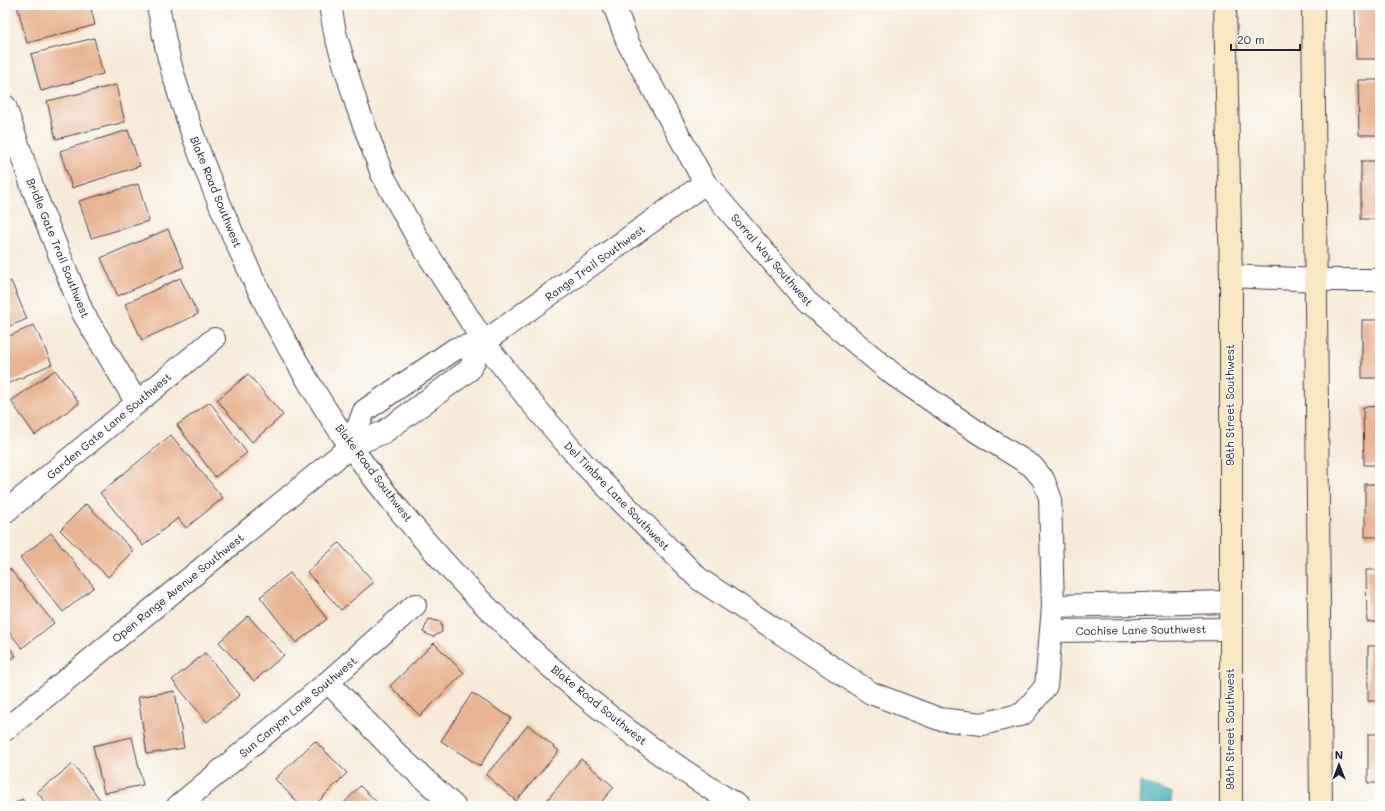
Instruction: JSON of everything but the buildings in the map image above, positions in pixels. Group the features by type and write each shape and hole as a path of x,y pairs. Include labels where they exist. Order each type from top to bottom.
{"main road":[{"name":"98th Street Southwest","path":"1225,5 1231,276 1231,806"},
{"path":"1313,5 1317,280 1321,806"}],"street":[{"name":"Blake Road Southwest","path":"158,5 172,69 187,116 204,166 241,252 287,345 351,446 424,538 500,621 591,701 669,762 732,804"},
{"name":"Del Timbre Lane Southwest","path":"330,5 335,33 357,106 382,174 418,239 484,342 529,400 584,464 699,579 871,693 939,719 982,724 1023,714 1046,686 1051,631"},
{"name":"Sorral Way Southwest","path":"614,5 628,43 705,183 807,302 894,375 979,433 1032,466 1043,478 1050,497 1053,606"},
{"name":"Bridle Gate Trail Southwest","path":"5,106 33,189 83,314 137,403"},
{"name":"Range Trail Southwest","path":"351,446 364,411 455,349 484,342 705,183"},
{"path":"1231,276 1317,280 1380,280"},
{"name":"Garden Gate Lane Southwest","path":"5,512 214,339"},
{"name":"Range Trail Southwest","path":"351,446 384,432 472,367 484,342"},
{"path":"403,384 419,407"},
{"name":"Open Range Avenue Southwest","path":"5,730 351,446"},
{"path":"1051,631 1053,606 1230,602"},
{"path":"1156,604 1156,630"},
{"name":"Sun Canyon Lane Southwest","path":"178,806 328,682 416,606"},
{"name":"Cochise Lane Southwest","path":"1051,631 1230,629"},
{"path":"328,682 400,758 454,806"}],"water":[{"path":"1140,782 1172,794 1170,806 1139,806"}]}
